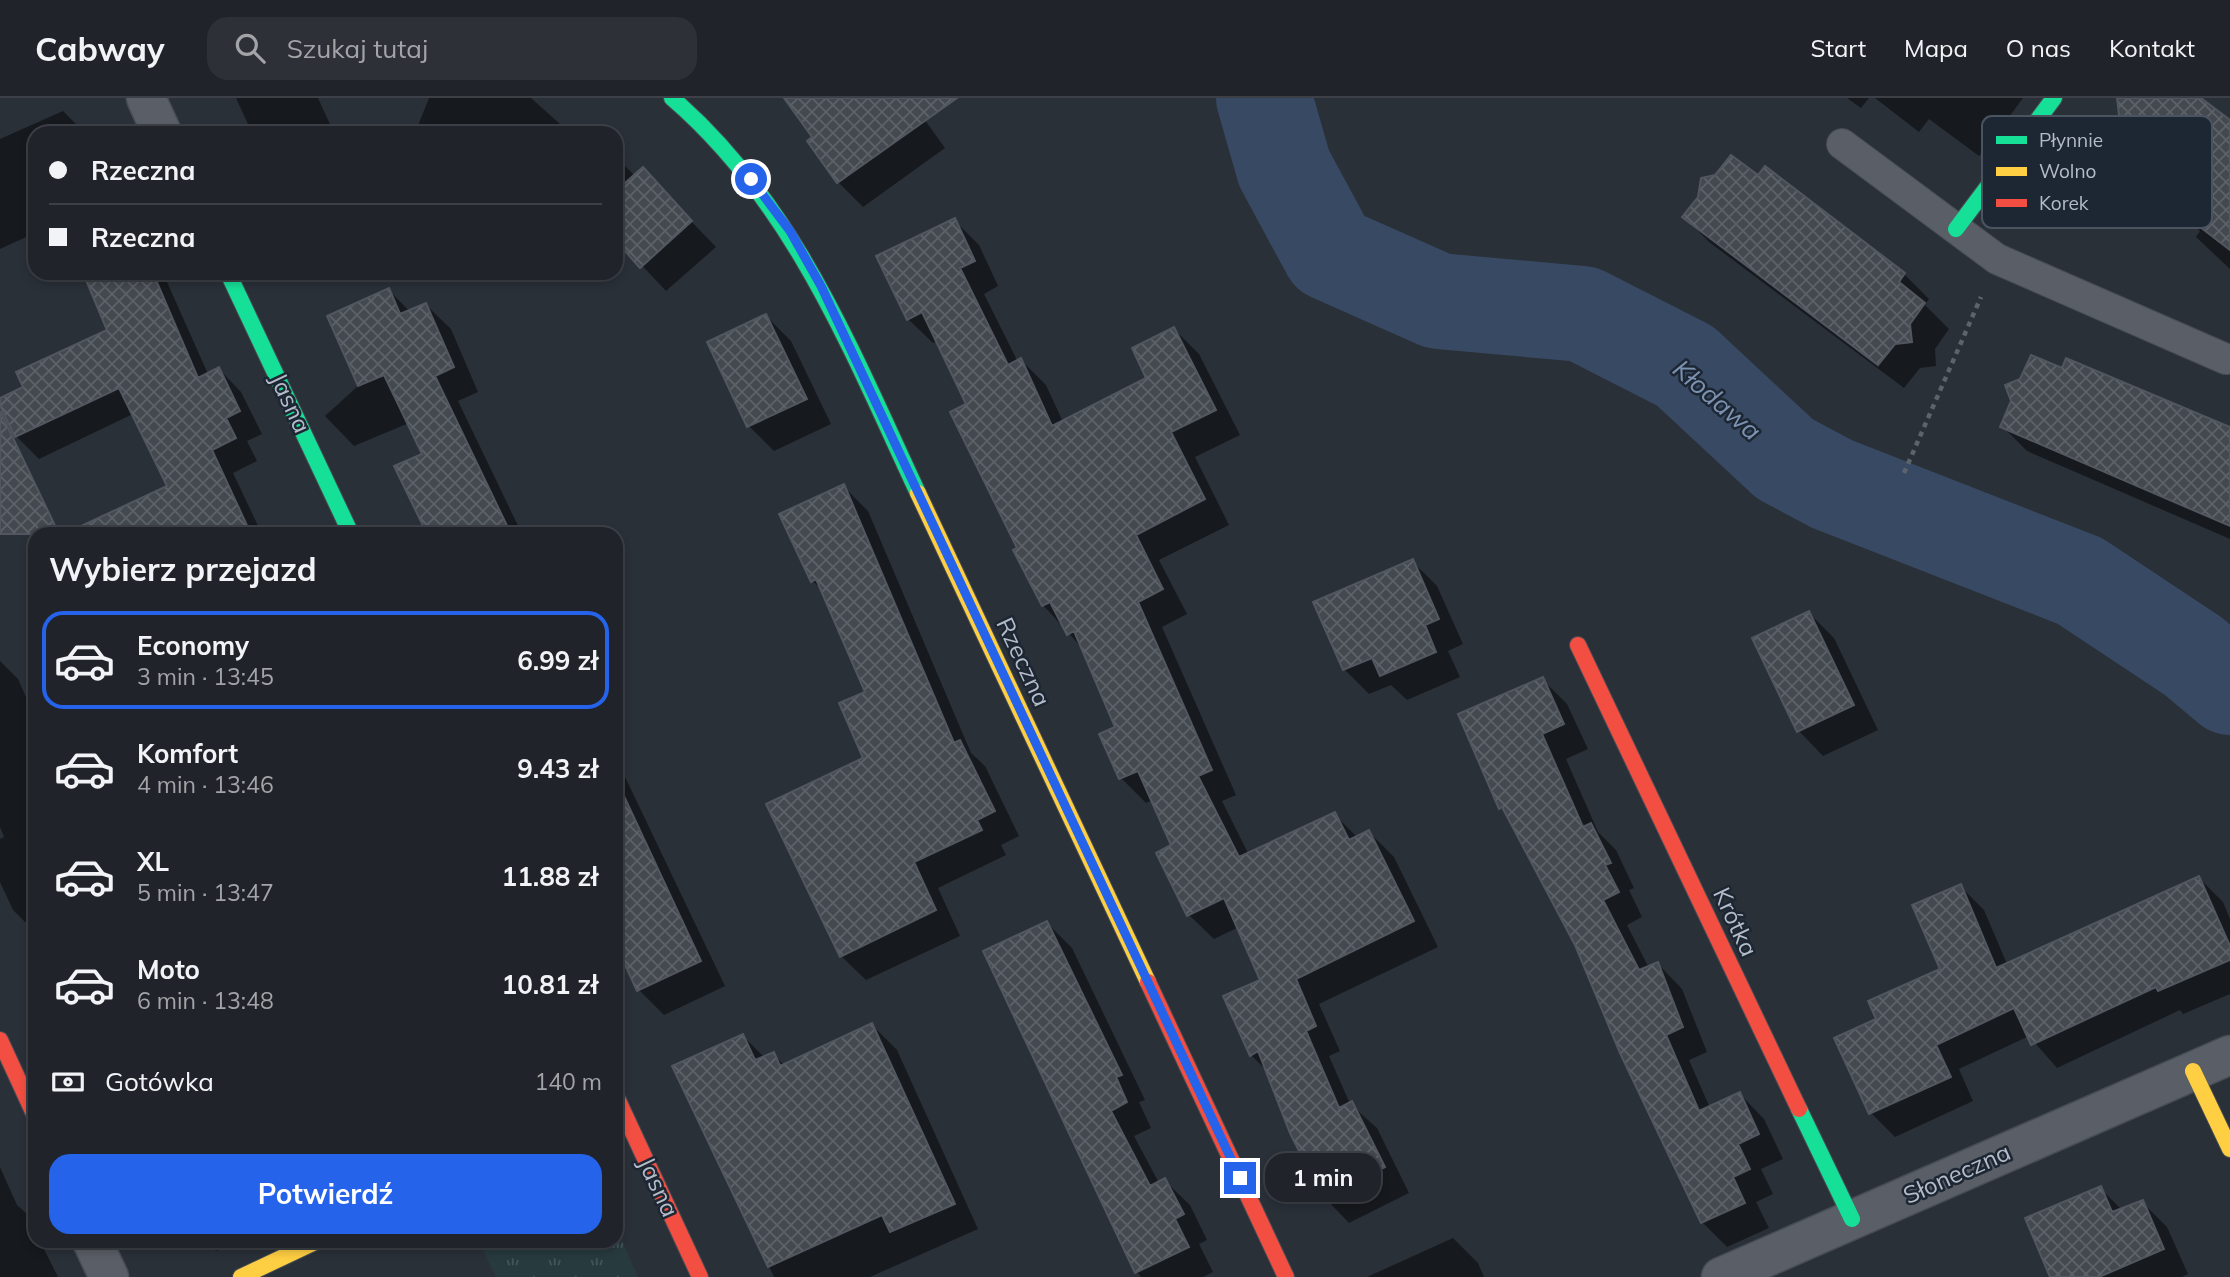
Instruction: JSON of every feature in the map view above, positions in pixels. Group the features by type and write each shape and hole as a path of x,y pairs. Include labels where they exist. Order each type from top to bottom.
{"street":[{"path":"146,98 159,126"},
{"name":"Rzeczna","path":"671,98 737,162 790,231 821,286 1286,1277"},
{"path":"2041,116 2054,98"},
{"path":"1956,229 1982,194"},
{"name":"Jasna","path":"231,280 348,527"},
{"name":"Krótka","path":"1578,645 1852,1219"},
{"path":"0,1040 28,1101"},
{"name":"Słoneczna","path":"1721,1277 2230,1055"},
{"path":"2193,1071 2230,1149"},
{"name":"Jasna","path":"623,1112 700,1277"},
{"path":"95,1248 109,1277"},
{"path":"242,1277 302,1248"}],"lane":[{"path":"1842,144 1997,259 2226,359"}],"path":[{"path":"1904,473 1997,259"}],"green space":[{"path":"623,1244 638,1277 496,1277 482,1248 623,1248"}],"building":[{"path":"784,98 957,98 837,183 807,141 812,137"},
{"path":"2117,98 2201,98 2230,120 2230,250 2201,228 2212,228 2212,116 2119,115"},
{"path":"1731,155 1758,175 1765,166 1905,273 1899,282 1925,303 1910,324 1912,342 1895,344 1878,365 1682,217 1698,197 1701,178 1715,175"},
{"path":"643,167 692,221 640,268 623,249 623,185"},
{"path":"955,218 975,261 960,268 1008,365 1021,358 1052,426 1146,378 1132,348 1174,327 1216,410 1171,432 1205,499 1136,535 1163,589 1138,602 1212,770 1198,776 1239,857 1335,812 1349,840 1369,830 1414,921 1296,979 1316,1026 1306,1031 1339,1108 1352,1101 1385,1167 1323,1199 1290,1133 1258,1051 1250,1056 1223,996 1260,980 1224,898 1187,916 1156,853 1171,845 1138,771 1119,779 1099,734 1115,727 1074,631 1067,635 1050,602 1042,606 1013,550 1017,548 950,412 966,404 922,312 907,320 876,256"},
{"path":"86,280 156,280 198,378 219,367 240,411 226,418 236,438 212,450 248,527 79,527 167,486 119,388 15,437 0,406 0,398 23,387 16,372 107,330"},
{"path":"389,288 400,314 426,303 454,367 435,376 508,527 424,527 394,466 422,454 384,375 358,386 327,316"},
{"path":"766,314 807,399 747,427 707,342"},
{"path":"2031,355 2062,368 2066,358 2230,427 2230,526 2000,427 2011,401 2005,385 2020,379"},
{"path":"0,411 56,527 28,527 28,534 0,534"},
{"path":"844,484 954,743 960,740 995,811 977,820 982,830 914,862 936,910 840,957 766,804 863,758 839,703 865,692 816,579 811,582 779,514"},
{"path":"1413,559 1439,619 1425,625 1436,652 1380,676 1372,658 1343,670 1313,602"},
{"path":"1809,611 1854,705 1797,732 1752,638"},
{"path":"1543,677 1564,724 1542,734 1583,827 1591,823 1611,863 1605,865 1619,892 1603,900 1639,970 1658,962 1683,1027 1666,1035 1699,1111 1740,1092 1759,1134 1738,1144 1750,1169 1733,1177 1745,1203 1701,1223 1620,1053 1575,945 1502,807 1499,809 1458,714"},
{"path":"623,794 701,961 637,991 623,960"},
{"path":"2199,876 2230,946 2230,960 2158,991 2156,987 2031,1045 2014,1008 1936,1045 1951,1077 1869,1114 1834,1038 1876,1019 1868,1001 1940,969 1912,905 1961,884 1996,968"},
{"path":"1047,921 1122,1075 1116,1077 1127,1102 1111,1111 1150,1186 1165,1178 1184,1214 1175,1219 1189,1247 1135,1273 983,951"},
{"path":"872,1023 955,1204 890,1232 882,1215 768,1267 672,1066 743,1034 755,1060 774,1052 780,1066"},
{"path":"2101,1186 2112,1212 2143,1200 2164,1249 2099,1277 2050,1277 2025,1218"}],"waterway":[{"name":"Kłodawa","path":"1264,98 1284,168 1330,253 1438,301 1583,314 1685,366 1785,459 1832,484 2080,581 2193,656 2230,687"}],"traffic: fast":[{"path":"672,98 715,139 786,231 843,333 918,493"},
{"path":"2041,116 2054,98"},
{"path":"1956,229 1982,194"},
{"path":"231,280 348,527"},
{"path":"1799,1109 1852,1219"}],"traffic: slow":[{"path":"918,493 1148,982"},
{"path":"2193,1071 2230,1149"},
{"path":"241,1277 302,1248"}],"traffic: jam":[{"path":"1578,645 1799,1109"},
{"path":"1148,982 1286,1277"},
{"path":"0,1040 28,1101"},
{"path":"623,1111 700,1277"}],"route":[{"path":"751,179 790,231 821,286 1240,1178"}]}
